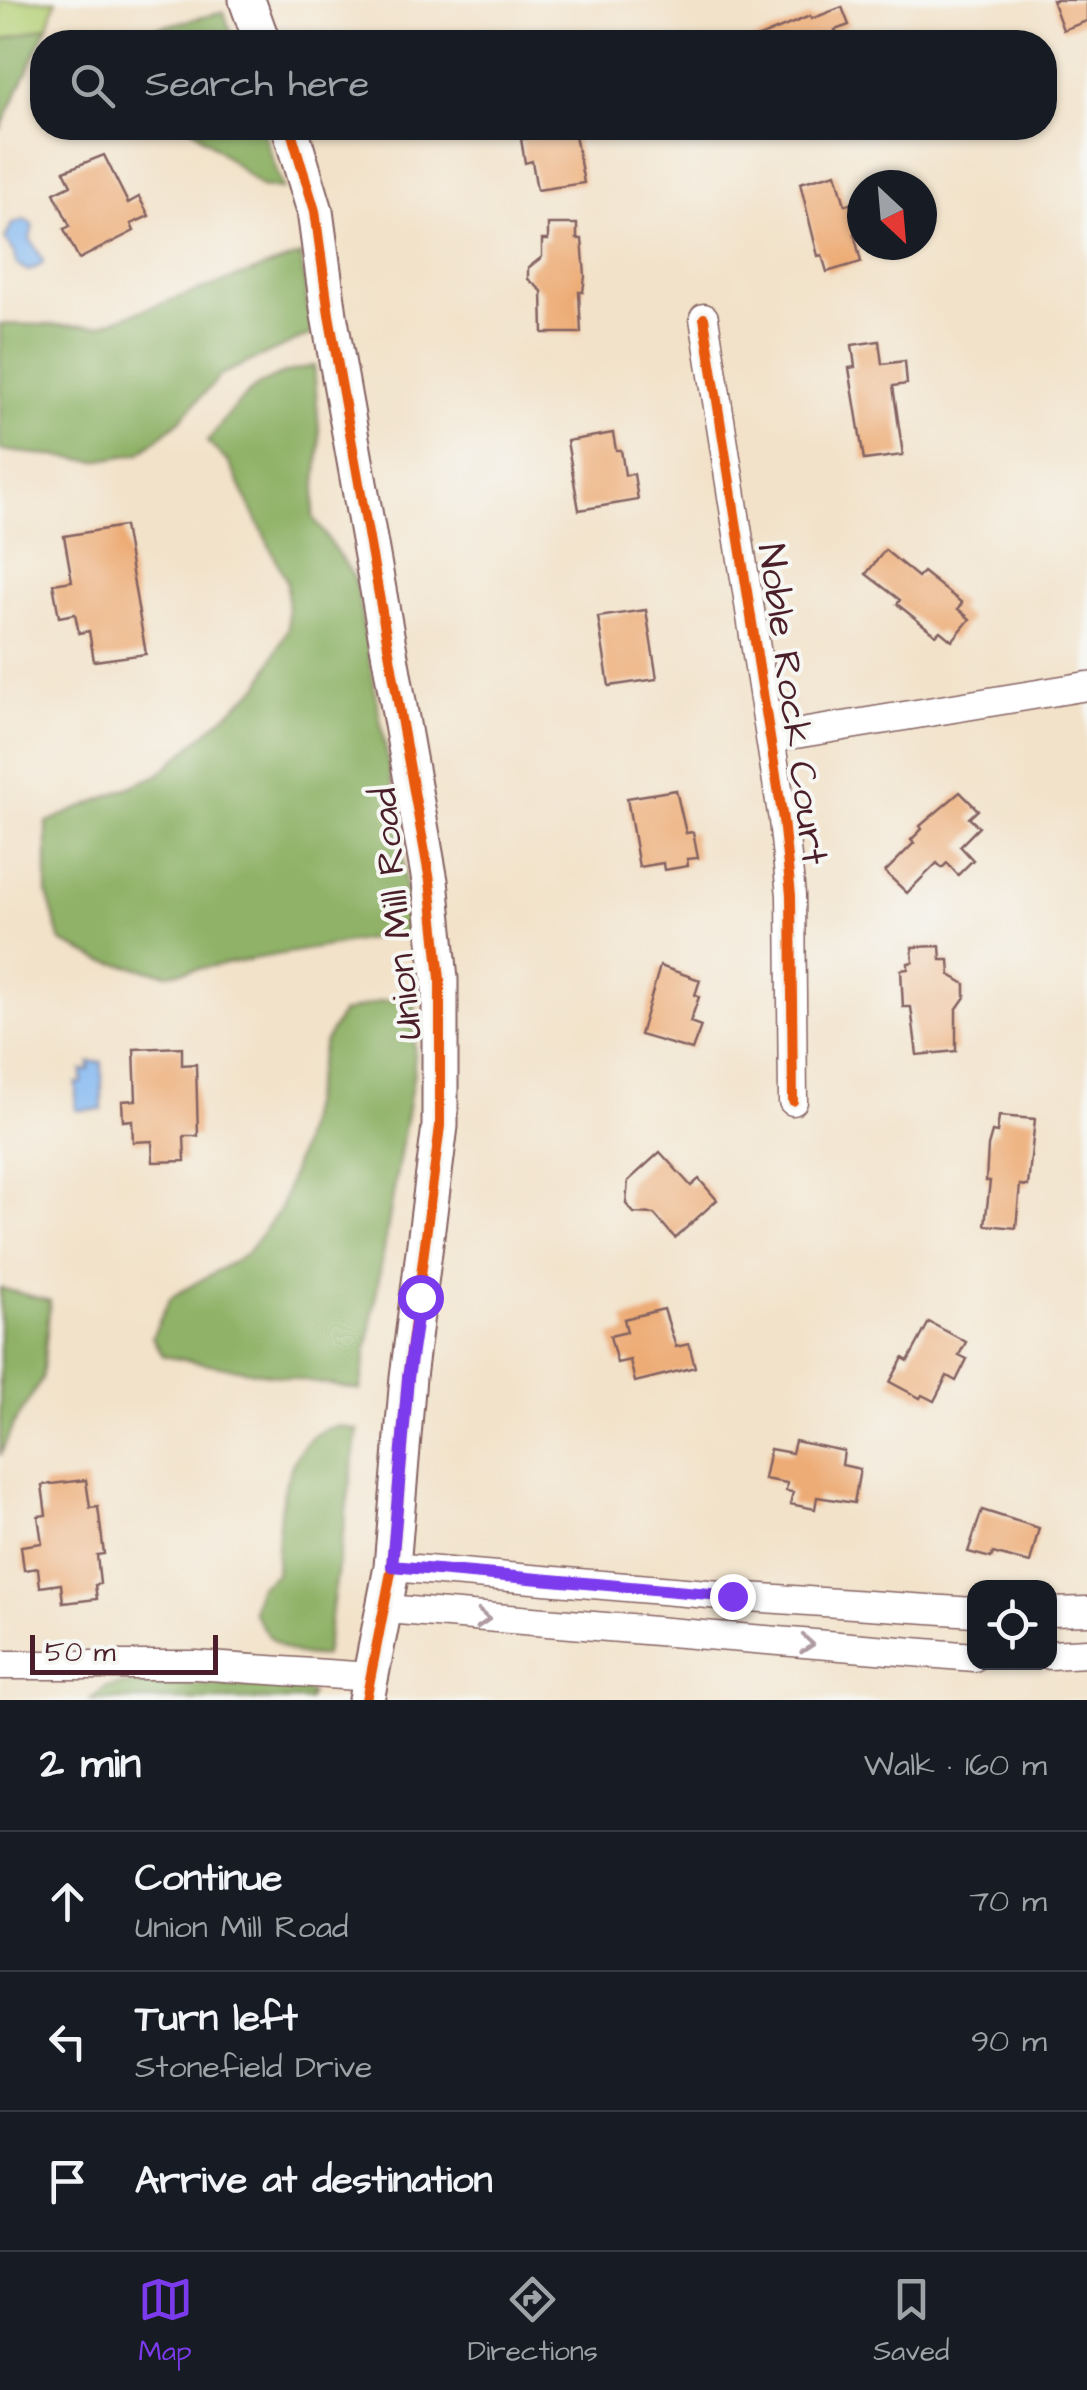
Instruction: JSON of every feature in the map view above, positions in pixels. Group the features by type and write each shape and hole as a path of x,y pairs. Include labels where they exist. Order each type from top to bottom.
{"street":[{"path":"247,0 258,30"},
{"name":"Union Mill Road","path":"294,140 315,211 329,315 430,881 440,979 440,1126 408,1378 392,1566 369,1689"},
{"name":"Noble Rock Court","path":"704,318 771,738 791,894 793,1101"},
{"path":"771,738 1087,686"},
{"path":"392,1566 967,1612"},
{"path":"386,1609 967,1656"},
{"path":"1057,1612 1087,1611"},
{"path":"1057,1655 1087,1653"},
{"path":"0,1665 195,1665 369,1689"}],"green space":[{"path":"0,0 56,0 48,26 0,41"},
{"path":"224,12 230,30 150,30"},
{"path":"30,32 30,65 0,130 0,41"},
{"path":"206,140 266,140 283,189 261,186"},
{"path":"301,255 312,334 222,374 180,420 140,453 95,461 0,450 0,324 97,326"},
{"path":"314,366 320,442 313,517 355,579 401,834 409,932 167,974 103,961 61,942 47,894 47,822 158,775 260,685 288,628 287,582 229,463 207,442 251,391 277,376"},
{"path":"415,998 414,1072 360,1390 163,1356 152,1337 170,1298 246,1254 280,1210 301,1144 324,1043 342,1013 382,1001"},
{"path":"0,1288 50,1301 42,1379 13,1425 0,1456"},
{"path":"339,1426 358,1430 325,1656 312,1656 282,1647 266,1632 253,1611 258,1588 276,1574 281,1508 293,1464 304,1446 319,1433"},
{"path":"139,1682 297,1688 311,1693 309,1700 91,1700 106,1687"}],"water":[{"path":"25,220 33,225 30,239 43,260 28,271 17,264 5,239 12,224"},
{"path":"89,1062 102,1062 102,1110 76,1110 76,1083 82,1083 82,1070 89,1070"}],"building":[{"path":"1052,0 1087,0 1087,21 1063,30"},
{"path":"842,7 849,25 835,30 776,30 810,16 811,19"},
{"path":"521,140 576,140 584,183 537,190 532,161 525,163"},
{"path":"104,155 128,203 139,197 149,216 131,224 134,231 79,259 64,229 70,226 54,193 71,185 64,171"},
{"path":"836,173 847,205 847,260 861,262 827,272 822,255 818,256 800,183"},
{"path":"548,224 577,224 577,239 582,239 585,276 583,292 579,292 581,333 543,333 542,291 528,279 528,268 542,257 542,240 548,240"},
{"path":"879,341 882,364 905,361 907,384 893,386 903,455 864,460 849,368 855,367 852,345"},
{"path":"613,433 616,450 621,450 625,475 634,474 638,500 579,510 567,441"},
{"path":"124,526 146,654 94,661 89,631 79,633 75,614 59,617 53,584 72,581 64,536"},
{"path":"885,550 918,577 923,572 962,603 958,609 970,619 952,641 940,631 936,635 866,574"},
{"path":"646,610 657,679 609,686 598,617"},
{"path":"676,790 686,833 693,832 698,858 687,859 688,866 664,870 663,863 639,867 627,798"},
{"path":"960,792 978,810 969,818 979,827 960,846 973,860 958,875 947,863 942,868 937,863 907,893 885,872 914,843 911,840 922,829 920,826"},
{"path":"940,946 941,960 949,960 950,975 965,984 965,997 956,1010 956,1051 917,1055 911,1007 903,1007 901,970 908,969 908,963 913,962 912,947"},
{"path":"660,966 700,980 690,1022 701,1026 692,1050 640,1035"},
{"path":"182,1047 182,1065 196,1064 198,1136 184,1136 185,1161 153,1162 152,1141 133,1142 132,1120 123,1121 122,1101 136,1100 134,1049"},
{"path":"999,1116 1035,1119 1028,1186 1020,1185 1016,1228 985,1225 990,1181 986,1181 988,1146 992,1132 997,1133"},
{"path":"660,1152 691,1186 699,1179 717,1200 675,1238 654,1214 634,1213 626,1204 628,1181"},
{"path":"664,1309 676,1347 689,1344 695,1367 635,1382 630,1360 617,1363 610,1336 627,1332 624,1319"},
{"path":"929,1322 966,1342 959,1355 967,1359 956,1381 947,1376 934,1401 890,1382 903,1358 908,1361"},
{"path":"795,1441 844,1451 842,1465 860,1469 854,1503 817,1497 815,1509 790,1504 793,1492 786,1491 787,1483 764,1479 770,1449 792,1453"},
{"path":"86,1480 90,1508 98,1507 104,1554 97,1555 100,1584 95,1585 97,1599 63,1603 61,1584 40,1587 38,1568 24,1570 21,1546 42,1543 38,1516 46,1515 42,1485"},
{"path":"982,1510 1039,1528 1030,1563 993,1553 991,1558 968,1552"}],"cycle path":[{"path":"294,140 315,211 329,315 430,881 440,979 440,1126 408,1377 392,1567 366,1700"},
{"path":"704,318 783,820 791,895 793,1101"}],"route":[{"path":"420,1297 408,1378 392,1566 732,1596"}]}
